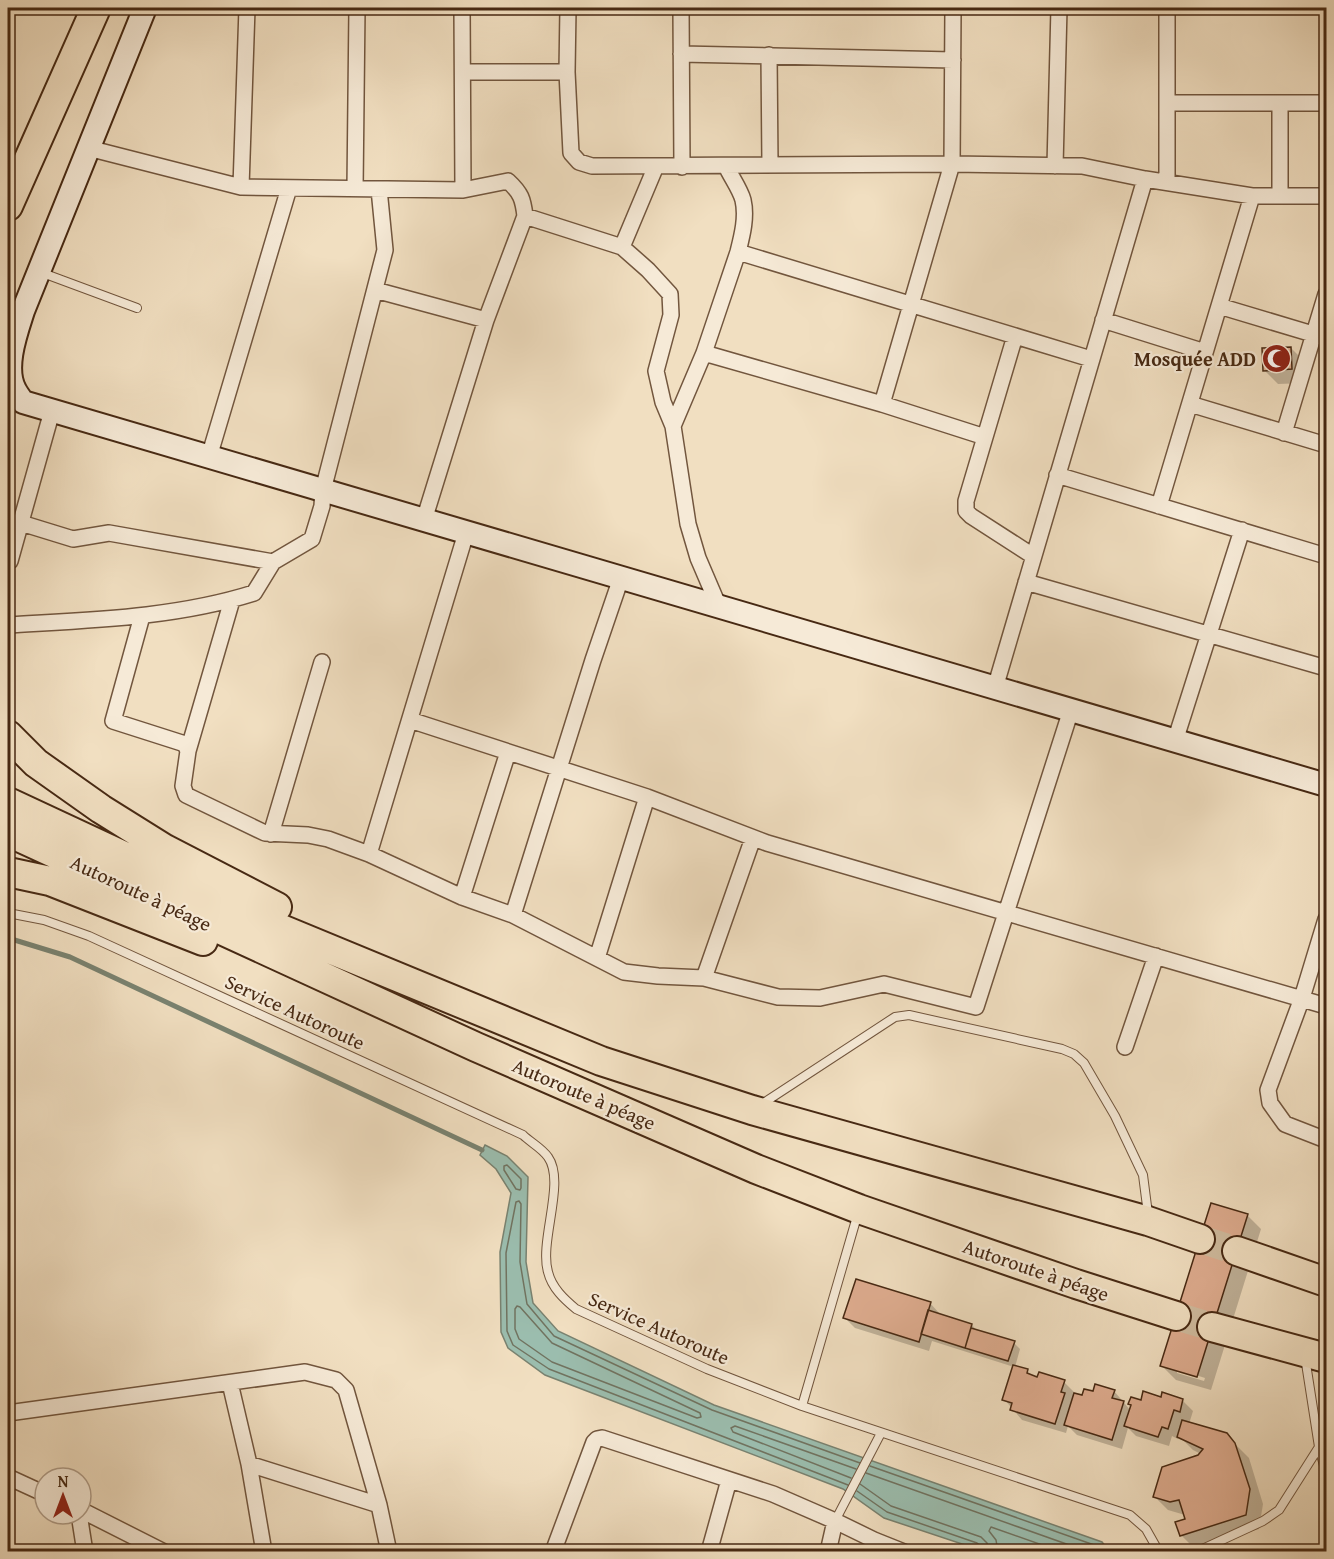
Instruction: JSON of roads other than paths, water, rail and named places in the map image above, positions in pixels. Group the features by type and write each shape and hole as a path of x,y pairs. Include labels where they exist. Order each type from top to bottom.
{"highway":[{"path":"8,206 96,8"},
{"path":"8,735 36,763 101,809 165,849 463,1003"},
{"path":"8,802 274,926 601,1060 752,1110 1148,1221 1200,1239"},
{"name":"Autoroute à péage","path":"8,832 476,1047 756,1168 859,1209 1176,1316"},
{"path":"8,872 50,881 476,1047"},
{"path":"1236,1251 1326,1282"},
{"path":"1212,1328 1315,1355"}],"street":[{"path":"146,8 23,311 11,347 10,371 14,389 23,402 1326,785"},
{"path":"241,188 247,8"},
{"path":"355,189 357,8"},
{"path":"462,8 463,190"},
{"path":"568,8 567,72 571,153 579,162 592,166 952,164 1082,166 1145,179 1252,196 1326,196"},
{"path":"681,8 682,167"},
{"path":"882,404 952,164 953,8"},
{"path":"1055,166 1059,8"},
{"path":"1167,8 1167,182"},
{"path":"681,54 953,60"},
{"path":"769,55 770,165"},
{"path":"463,72 567,72"},
{"path":"1167,103 1326,103"},
{"path":"1280,103 1280,196"},
{"path":"88,148 241,188 463,190 508,181 518,190 525,216 486,320 424,520"},
{"path":"622,248 656,166"},
{"path":"674,426 704,353 742,235 743,200 726,166"},
{"path":"995,688 1145,179"},
{"path":"209,457 289,188"},
{"path":"8,626 142,616 232,600 254,593 273,562 312,539 385,250 379,189"},
{"path":"1159,506 1252,196"},
{"path":"525,216 622,248 648,270 670,294 671,315 656,371 663,402 674,426 688,524 698,558 719,607"},
{"path":"738,252 1092,359"},
{"path":"375,290 486,320"},
{"path":"1284,433 1320,336 1326,294"},
{"path":"1219,306 1320,336"},
{"path":"1103,320 1205,352"},
{"path":"1015,336 966,501 966,511 970,516 1033,556"},
{"path":"704,353 882,404 985,437"},
{"path":"1190,404 1326,445"},
{"path":"10,561 52,411"},
{"path":"1058,475 1326,556"},
{"path":"21,523 73,539 110,533 273,562"},
{"path":"1175,741 1242,530"},
{"path":"369,854 466,532"},
{"path":"513,915 621,578"},
{"path":"1026,582 1326,668"},
{"path":"232,600 188,751 183,786 186,795 265,833 308,835 328,839 369,854 462,897 513,915 624,972 704,978 778,997 820,998 884,984 976,1007 1071,710"},
{"path":"142,616 113,721 178,741 185,744 188,751"},
{"path":"271,834 322,662"},
{"path":"410,720 647,797 767,843 1326,1005"},
{"path":"462,897 508,752"},
{"path":"597,958 647,797"},
{"path":"704,978 753,838"},
{"path":"1326,919 1302,998 1268,1090 1270,1103 1285,1124 1326,1140"},
{"path":"1125,1047 1156,956"},
{"path":"8,1413 305,1372 336,1380 346,1390 379,1505 389,1551"},
{"path":"230,1383 249,1464 264,1551"},
{"path":"553,1551 594,1442 602,1438 773,1494 874,1540 904,1551"},
{"path":"249,1464 379,1505"},
{"path":"8,1477 33,1488"},
{"path":"709,1551 729,1480"},
{"path":"93,1516 164,1551"},
{"path":"828,1551 836,1521"},
{"path":"81,1526 85,1551"}],"lane":[{"path":"39,271 137,308"},
{"name":"Service Autoroute","path":"8,913 44,920 89,936 523,1135 548,1156 554,1171 547,1245 548,1272 553,1286 576,1309 707,1368 802,1406 1130,1515 1146,1529 1159,1551"},
{"path":"752,1110 895,1017 909,1015 1062,1049 1074,1054 1084,1063 1115,1116 1143,1175 1148,1221"},
{"path":"802,1406 859,1209"},
{"path":"1315,1355 1319,1447 1326,1473"},
{"path":"836,1521 881,1433"},
{"path":"1196,1551 1263,1521 1279,1510 1319,1447"}],"water":[{"path":"485,1145 507,1156 528,1177 526,1262 533,1303 558,1331 714,1405 1102,1542 1109,1551 983,1551 884,1518 843,1489 545,1375 508,1348 501,1332 500,1252 511,1193 496,1169 480,1155"}],"waterway":[{"path":"8,938 70,957 482,1150"}],"tunnel":[{"path":"1200,1239 1237,1251"},
{"path":"1176,1316 1212,1327"}],"place":[{"name":"Mosquée ADD","path":"1277,359"}]}
